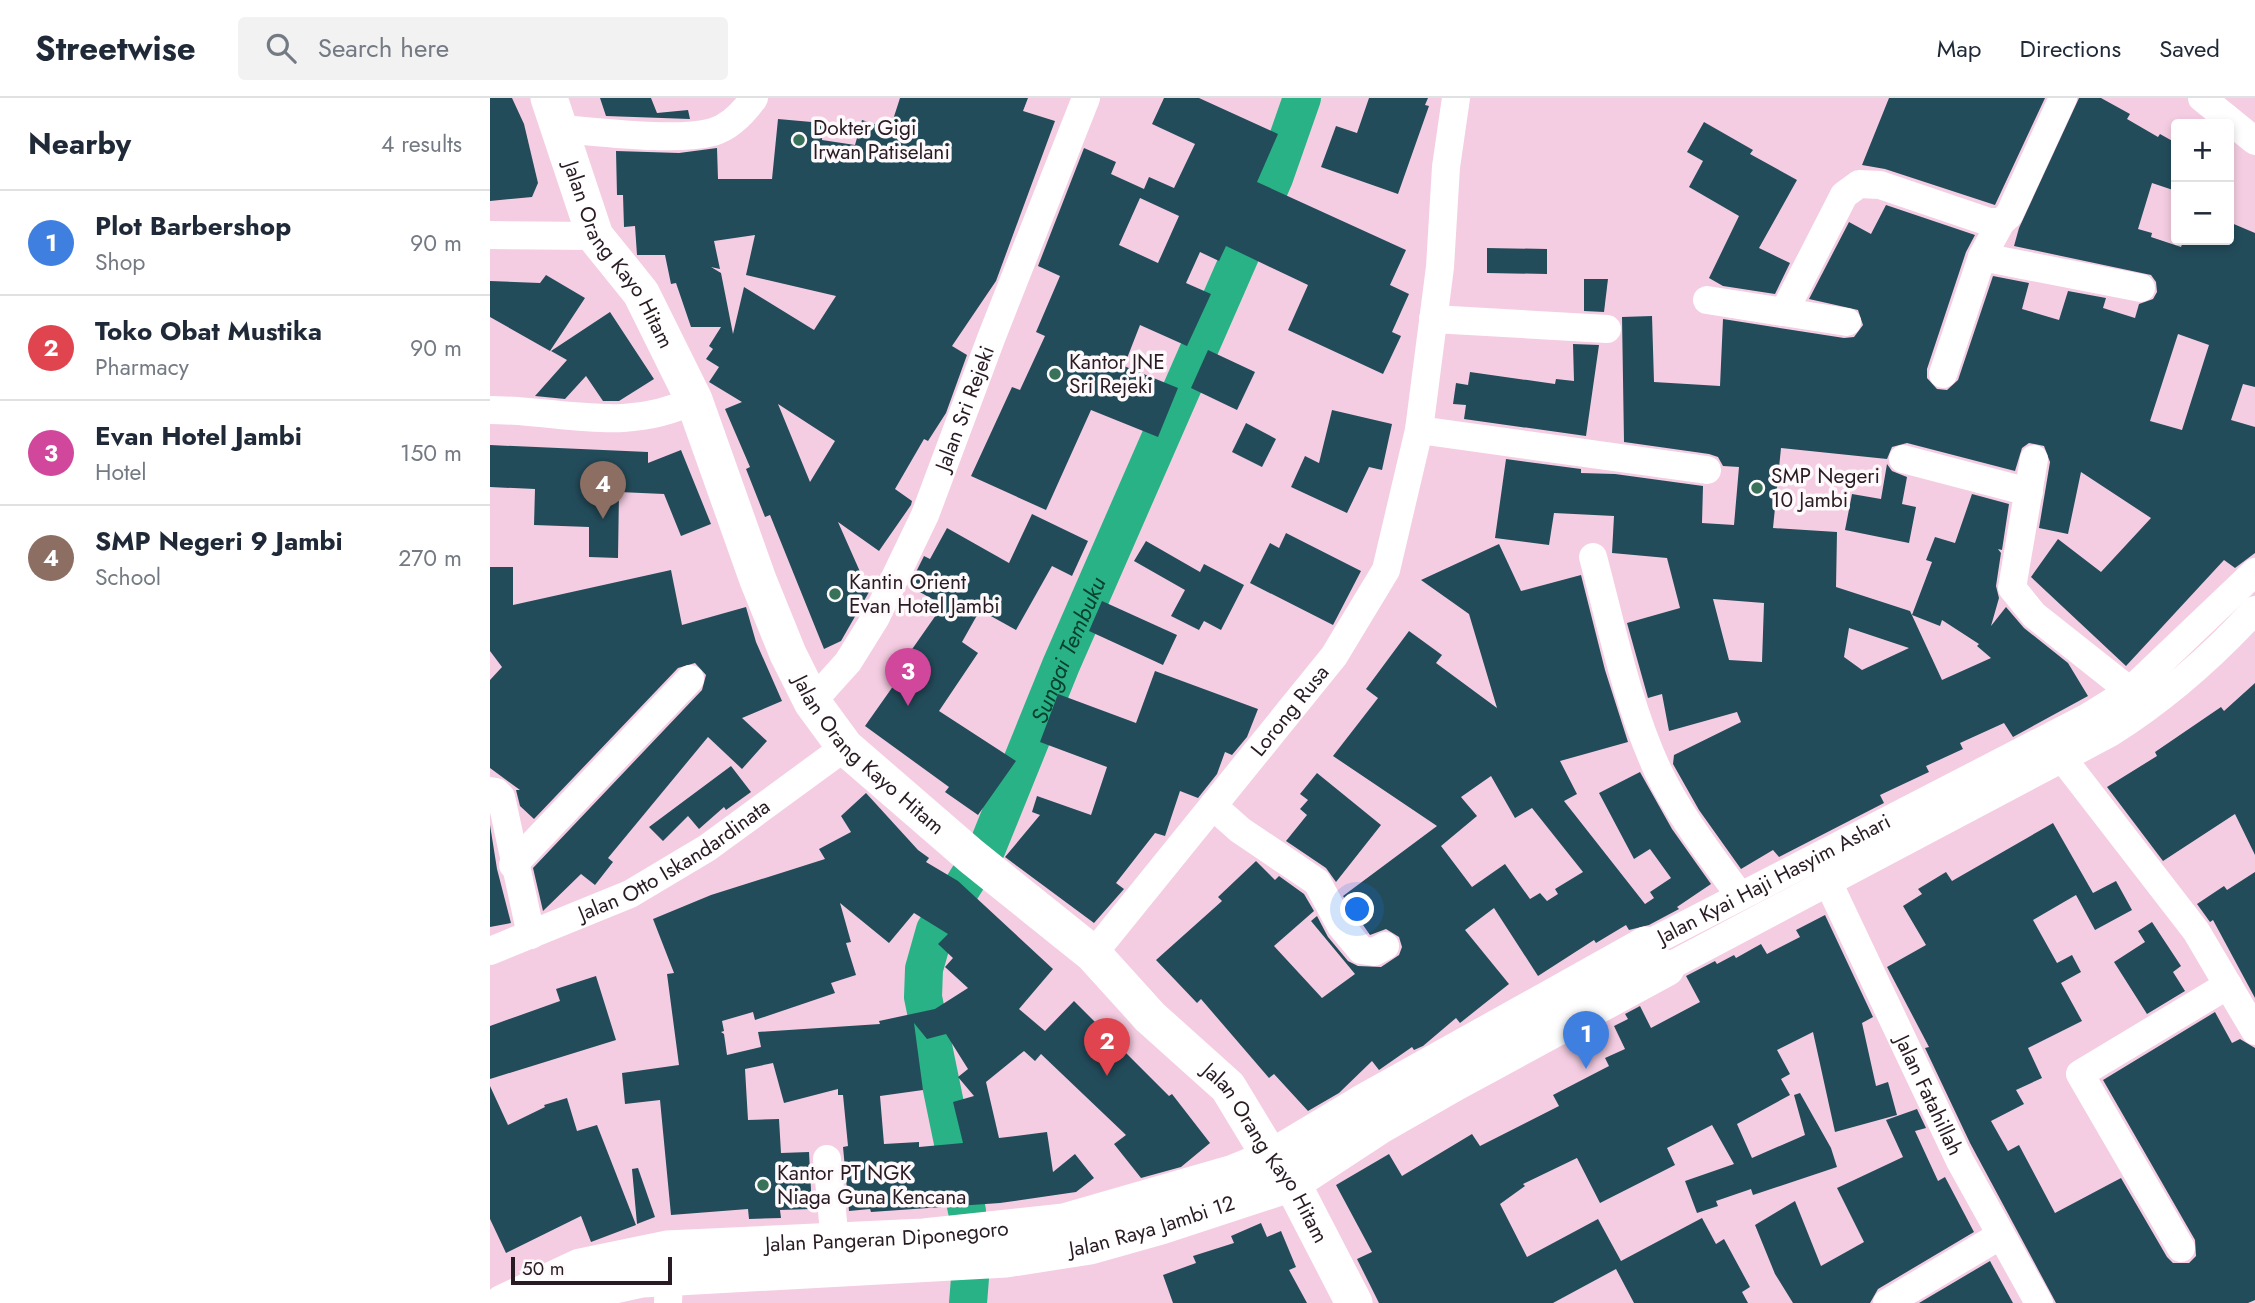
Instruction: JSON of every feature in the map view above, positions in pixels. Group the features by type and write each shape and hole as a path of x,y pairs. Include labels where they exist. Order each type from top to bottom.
{"main road":[{"name":"Jalan Orang Kayo Hitam","path":"555,114 595,236 641,293 694,400 758,580 788,653 812,702 845,747 981,864 1093,954 1150,1017 1228,1087 1282,1171 1354,1303"},
{"path":"1282,1171 1361,1104 1656,956"},
{"name":"Jalan Pangeran Diponegoro","path":"503,1303 580,1267 667,1249 835,1242 1064,1222 1282,1171"},
{"name":"Jalan Raya Jambi 12","path":"1006,1259 1090,1246 1282,1171"},
{"name":"Jalan Pangeran Diponegoro","path":"563,1303 605,1287 669,1290 1006,1259"}],"street":[{"path":"555,114 633,134 713,132 734,121 754,98"},
{"name":"Jalan Sri Rejeki","path":"812,702 848,662 876,617 925,515 1086,98"},
{"name":"Lorong Rusa","path":"1093,954 1334,656 1362,614 1386,570 1419,430 1433,319 1446,167 1456,98"},
{"path":"1943,374 1982,257 2001,222 2009,215 2063,98"},
{"path":"2202,98 2255,141"},
{"path":"1784,312 1844,195 1859,184 1880,185 1989,222 2001,222"},
{"path":"490,234 595,236"},
{"path":"1982,257 2141,288"},
{"path":"1707,300 1847,322"},
{"path":"1433,319 1607,329"},
{"path":"490,410 629,420 669,412 694,400"},
{"path":"1419,430 1707,470"},
{"path":"1903,459 2029,492"},
{"path":"2034,459 2012,588 2034,615 2130,691"},
{"path":"1593,557 1633,705 1658,772 1701,842 1740,896"},
{"name":"Jalan Kyai Haji Hasyim Ashari","path":"1656,956 1740,896 2040,743 2130,691 2255,572"},
{"name":"Jalan Kyai Haji Hasyim Ashari","path":"1656,956 1828,882 2063,759 2151,707 2230,638 2255,610"},
{"path":"2205,620 2230,638"},
{"path":"513,865 690,679"},
{"name":"Jalan Otto Iskandardinata","path":"490,951 630,894 718,840 845,747"},
{"path":"2063,759 2196,931 2255,1031"},
{"path":"490,791 501,797 513,865 531,935"},
{"path":"1213,806 1240,830 1317,882 1341,926 1361,950 1374,952 1385,946"},
{"name":"Jalan Fatahillah","path":"1828,882 1960,1161 2039,1303"},
{"path":"2181,1248 2080,1074 2228,985"},
{"path":"827,1159 835,1242"},
{"path":"1887,1303 2001,1234"}],"building":[{"path":"490,98 512,98 524,124 538,183 532,197 490,201"},
{"path":"600,98 651,98 657,113 688,110 690,119 606,116"},
{"path":"900,98 1028,98 1023,111 1055,121 996,281 952,346 967,355 946,413 928,441 924,439 895,489 912,501 911,505 879,551 838,522 869,592 841,641 824,649 770,515 765,517 746,469 750,467 725,409 742,402 709,382 719,367 706,359 713,349 709,346 721,327 691,327 676,283 671,284 665,255 637,255 635,226 624,227 623,195 617,195 616,151 679,153 717,148 718,179 772,179 778,119 823,123 822,140 855,145 862,120 890,129","holes":["755,235 746,275 836,296 814,330 744,287 733,334 721,273 711,267 720,269 714,241","778,404 835,441 810,482"]},
{"path":"1164,98 1199,98 1278,134 1257,182 1406,250 1390,285 1409,294 1392,332 1401,336 1383,374 1288,330 1308,285 1226,246 1219,261 1200,252 1186,283 1211,294 1187,346 1140,325 1124,366 1178,388 1158,437 1091,410 1046,510 971,476 1012,387 1020,390 1045,336 1036,332 1060,276 1038,266 1084,148 1116,162 1111,174 1144,189 1149,177 1174,188 1195,144 1152,124","holes":["1140,198 1179,216 1158,263 1119,245"]},
{"path":"1369,98 1428,98 1425,105 1429,106 1398,194 1321,167 1336,126 1357,133"},
{"path":"1889,98 2045,98 1995,205 1885,169 1862,165"},
{"path":"2079,98 2101,98 2130,114 2127,119 2158,137 2160,134 2171,140 2171,189 2152,183 2138,229 2152,233 2151,237 2181,247 2234,245 2234,224 2255,233 2255,387 2243,384 2231,420 2255,427 2255,553 2235,568 2224,560 2126,666 2031,577 2058,539 2101,572 2151,518 2081,472 2068,534 2039,528 2050,462 2044,446 2029,443 2022,448 2015,471 1907,443 1892,447 1887,459 1781,448 1773,528 1837,532 1836,587 1910,611 1942,680 1991,658 1977,646 1979,644 1942,620 1940,626 1912,615 1932,562 1926,560 1935,537 1955,543 1972,494 2009,504 2002,550 1998,549 2001,553 1996,586 1999,598 1991,626 2006,607 2024,628 2068,663 2088,696 2013,737 2004,723 1960,743 1963,749 1926,766 1929,772 1880,795 1884,803 1779,857 1773,850 1741,869 1699,810 1673,764 1674,755 1741,722 1737,712 1669,731 1662,694 1648,698 1627,623 1680,608 1667,558 1612,553 1614,516 1554,513 1549,545 1495,538 1506,459 1581,469 1581,473 1615,474 1703,486 1702,523 1734,525 1739,467 1723,466 1718,457 1709,454 1624,442 1622,317 1652,316 1654,382 1720,386 1723,319 1844,338 1854,337 1863,325 1858,310 1809,299 1849,222 1871,234 1886,205 1975,235 1966,252 1927,369 1927,378 1937,389 1947,390 1958,380 1993,276 2029,283 2022,309 2059,320 2068,291 2106,298 2103,308 2135,318 2139,304 2153,299 2157,292 2156,282 2151,275 2014,246 2019,228","holes":["2178,334 2209,345 2182,430 2150,421","1713,599 1764,603 1762,662 1729,660","1849,628 1909,648 1862,670 1844,657"]},
{"path":"1704,122 1753,150 1750,154 1797,180 1759,248 1790,263 1775,294 1723,286 1709,278 1739,216 1689,187 1703,161 1687,152"},
{"path":"1487,248 1547,249 1547,274 1487,273"},
{"path":"546,275 585,298 550,351 490,317 490,281 540,283"},
{"path":"1584,279 1608,279 1604,312 1584,311"},
{"path":"610,312 654,379 619,401 603,401 586,376 565,399 535,396 567,360 551,351"},
{"path":"1573,344 1599,345 1586,436 1464,419 1466,405 1453,404 1456,383 1468,385 1470,372 1555,384 1556,379 1574,381"},
{"path":"1208,350 1255,372 1237,410 1191,388"},
{"path":"1332,410 1392,424 1382,470 1369,467 1347,513 1291,487 1305,456 1319,463"},
{"path":"1246,423 1276,439 1262,467 1232,452"},
{"path":"490,445 648,452 648,463 681,450 711,524 681,536 664,494 619,492 618,558 589,557 589,527 534,525 535,489 490,487"},
{"path":"1887,464 1892,471 1907,477 1902,504 1916,507 1909,543 1845,530 1852,494 1881,499"},
{"path":"1032,514 1088,541 1072,576 1052,566 1016,630 980,610 962,642 978,653 939,711 1016,761 978,815 945,792 949,787 865,726 913,658 908,655 943,605 909,586 924,556 930,559 947,528 1009,563"},
{"path":"1286,533 1361,571 1333,625 1250,583 1270,543 1279,548"},
{"path":"1146,541 1200,572 1204,564 1244,585 1221,630 1204,621 1199,630 1171,616 1185,590 1134,561"},
{"path":"1499,544 1521,591 1581,575 1605,670 1628,742 1560,761 1577,794 1564,801 1645,904 1654,898 1650,892 1671,878 1650,849 1634,859 1599,793 1640,772 1672,829 1711,884 1677,907 1679,909 1649,925 1629,930 1626,925 1596,943 1594,940 1538,976 1494,908 1465,930 1509,984 1460,1023 1456,1018 1423,1046 1414,1050 1412,1047 1379,1070 1372,1061 1339,1093 1308,1111 1274,1074 1269,1078 1201,999 1197,1003 1156,960 1222,901 1218,897 1256,861 1275,880 1279,876 1304,894 1314,911 1274,946 1322,998 1355,974 1311,921 1317,916 1328,937 1348,961 1358,966 1381,967 1399,955 1402,947 1399,937 1386,929 1370,935 1343,896 1437,826 1333,756 1378,698 1366,689 1409,631 1442,655 1436,663 1497,708 1469,614 1421,580","holes":["1491,776 1515,818 1532,808 1583,872 1555,889 1558,894 1547,901 1540,893 1530,899 1505,864 1472,887 1441,846 1477,816 1461,797"]},
{"path":"490,567 513,567 513,605 671,570 682,625 746,607 756,642 782,701 742,718 767,741 742,769 708,737 608,858 613,862 595,885 581,874 543,911 533,868 702,690 706,675 695,663 678,668 534,819 520,806 516,790 520,790 490,768 490,680 502,667 490,651"},
{"path":"1102,601 1177,635 1163,665 1089,631"},
{"path":"1155,671 1258,709 1247,737 1232,755 1225,752 1217,774 1198,798 1180,791 1165,836 1155,833 1116,883 1124,889 1094,923 1005,857 1040,815 1032,812 1037,796 1091,815 1107,767 1040,742 1058,694 1136,723"},
{"path":"2255,683 2255,855 2235,814 2163,861 2107,787 2157,756 2155,752 2221,707 2224,711"},
{"path":"731,766 751,792 726,810 724,807 699,829 688,816 663,841 649,827"},
{"path":"1317,773 1381,825 1336,882 1326,868 1286,841 1307,815 1300,809 1308,800 1300,794"},
{"path":"866,793 918,850 929,858 926,862 958,881 1053,969 1019,1009 1045,1031 1074,1001 1169,1096 1172,1094 1210,1143 1181,1167 1141,1178 1114,1144 1126,1135 1041,1054 1035,1061 1024,1051 986,1082 999,1138 1047,1132 1053,1172 1075,1154 1094,1178 1076,1192 1000,1203 871,1212 870,1209 849,1211 843,1147 848,1146 843,1095 838,1095 838,1089 784,1103 773,1063 745,1069 748,1120 779,1119 781,1153 809,1152 812,1209 780,1210 781,1218 749,1219 748,1209 671,1215 660,1100 625,1104 622,1073 679,1065 667,974 674,973 653,919 711,895 825,859 819,849 851,832 841,816","holes":["840,903 889,943 914,913 948,934 938,944 953,958 945,967 968,988 935,1009 879,1021 880,1024 758,1032 761,1047 727,1055 724,1034 721,1032 724,1031 722,1021 753,1012 755,1020 835,993 831,983 856,975 846,943 851,942","914,1023 927,1039 946,1034 968,1069 958,1077 974,1096 953,1102 963,1143 919,1147 919,1142 884,1144 880,1096 923,1090"]},
{"path":"2053,823 2093,893 2116,881 2132,910 2095,930 2076,895 2033,920 2057,963 2072,955 2081,972 2061,983 2082,1021 2028,1048 2042,1078 2016,1090 2024,1104 1991,1121 2008,1151 2019,1145 2055,1213 2121,1178 2167,1257 2173,1263 2189,1263 2196,1256 2195,1240 2103,1080 2215,1012 2232,1043 2240,1039 2255,1048 2255,1300 2248,1303 2056,1303 1970,1143 1925,1048 1929,1047 1887,967 1926,945 1903,906 1922,894 1918,889 1946,872 1952,881"},
{"path":"490,825 497,869 511,923 490,927"},
{"path":"2255,872 2255,998 2213,920 2210,922 2197,904 2224,886 2227,890"},
{"path":"1825,915 1873,1017 1862,1023 1876,1086 1888,1082 1897,1115 1835,1132 1813,1032 1777,1050 1790,1074 1781,1079 1790,1095 1737,1124 1752,1158 1805,1135 1794,1095 1800,1093 1831,1148 1837,1167 1753,1195 1751,1189 1716,1201 1718,1206 1697,1213 1685,1181 1734,1164 1712,1125 1667,1148 1675,1165 1600,1203 1577,1158 1523,1184 1525,1186 1500,1204 1527,1257 1598,1219 1621,1261 1702,1218 1716,1244 1724,1239 1750,1287 1742,1292 1748,1303 1634,1303 1616,1269 1553,1303 1379,1303 1357,1259 1372,1252 1336,1185 1389,1154 1402,1176 1472,1134 1480,1146 1559,1106 1553,1095 1609,1066 1605,1058 1625,1049 1614,1026 1628,1019 1625,1014 1640,1006 1651,1028 1700,1002 1686,976 1715,961 1717,964 1734,955 1736,958 1761,944 1767,954 1800,937 1796,930"},
{"path":"2152,922 2181,966 2173,972 2185,991 2147,1014 2114,962 2145,942 2138,931"},
{"path":"596,976 616,1040 490,1079 490,1026 560,1001 556,989"},
{"path":"490,1086 508,1125 545,1107 544,1105 567,1098 577,1131 597,1125 636,1225 591,1242 581,1216 506,1253 490,1219"},
{"path":"1917,1109 1926,1128 1915,1131 1938,1181 1945,1177 1974,1232 1878,1289 1870,1303 1793,1303 1775,1274 1755,1225 1795,1201 1821,1266 1864,1242 1837,1188 1903,1157 1886,1120"},
{"path":"638,1168 655,1217 637,1224 632,1169"},
{"path":"1261,1223 1267,1237 1281,1231 1296,1267 1289,1270 1307,1303 1173,1303 1163,1275 1196,1263 1193,1256 1234,1243 1231,1236"},
{"path":"1990,1261 2013,1303 1919,1303"}],"waterway":[{"name":"Sungai Tembuku","path":"967,1211 923,997 924,969 935,930 987,848 1061,665 1274,178 1302,98"},
{"name":"Sungai Tembuku","path":"968,1303 970,1278"}],"place":[{"name":"Dokter Gigi Irwan Patiselani","path":"799,140"},
{"name":"Kantor JNE Sri Rejeki","path":"1055,374"},
{"name":"SMP Negeri 10 Jambi","path":"1757,488"},
{"name":"SMP Negeri 9 Jambi","path":"603,519"},
{"name":"Kantin Orient Evan Hotel Jambi","path":"835,594"},
{"name":"Evan Hotel Jambi","path":"908,706"},
{"name":"Plot Barbershop","path":"1586,1069"},
{"name":"Toko Obat Mustika","path":"1107,1076"},
{"name":"Kantor PT NGK Niaga Guna Kencana","path":"763,1185"}]}
